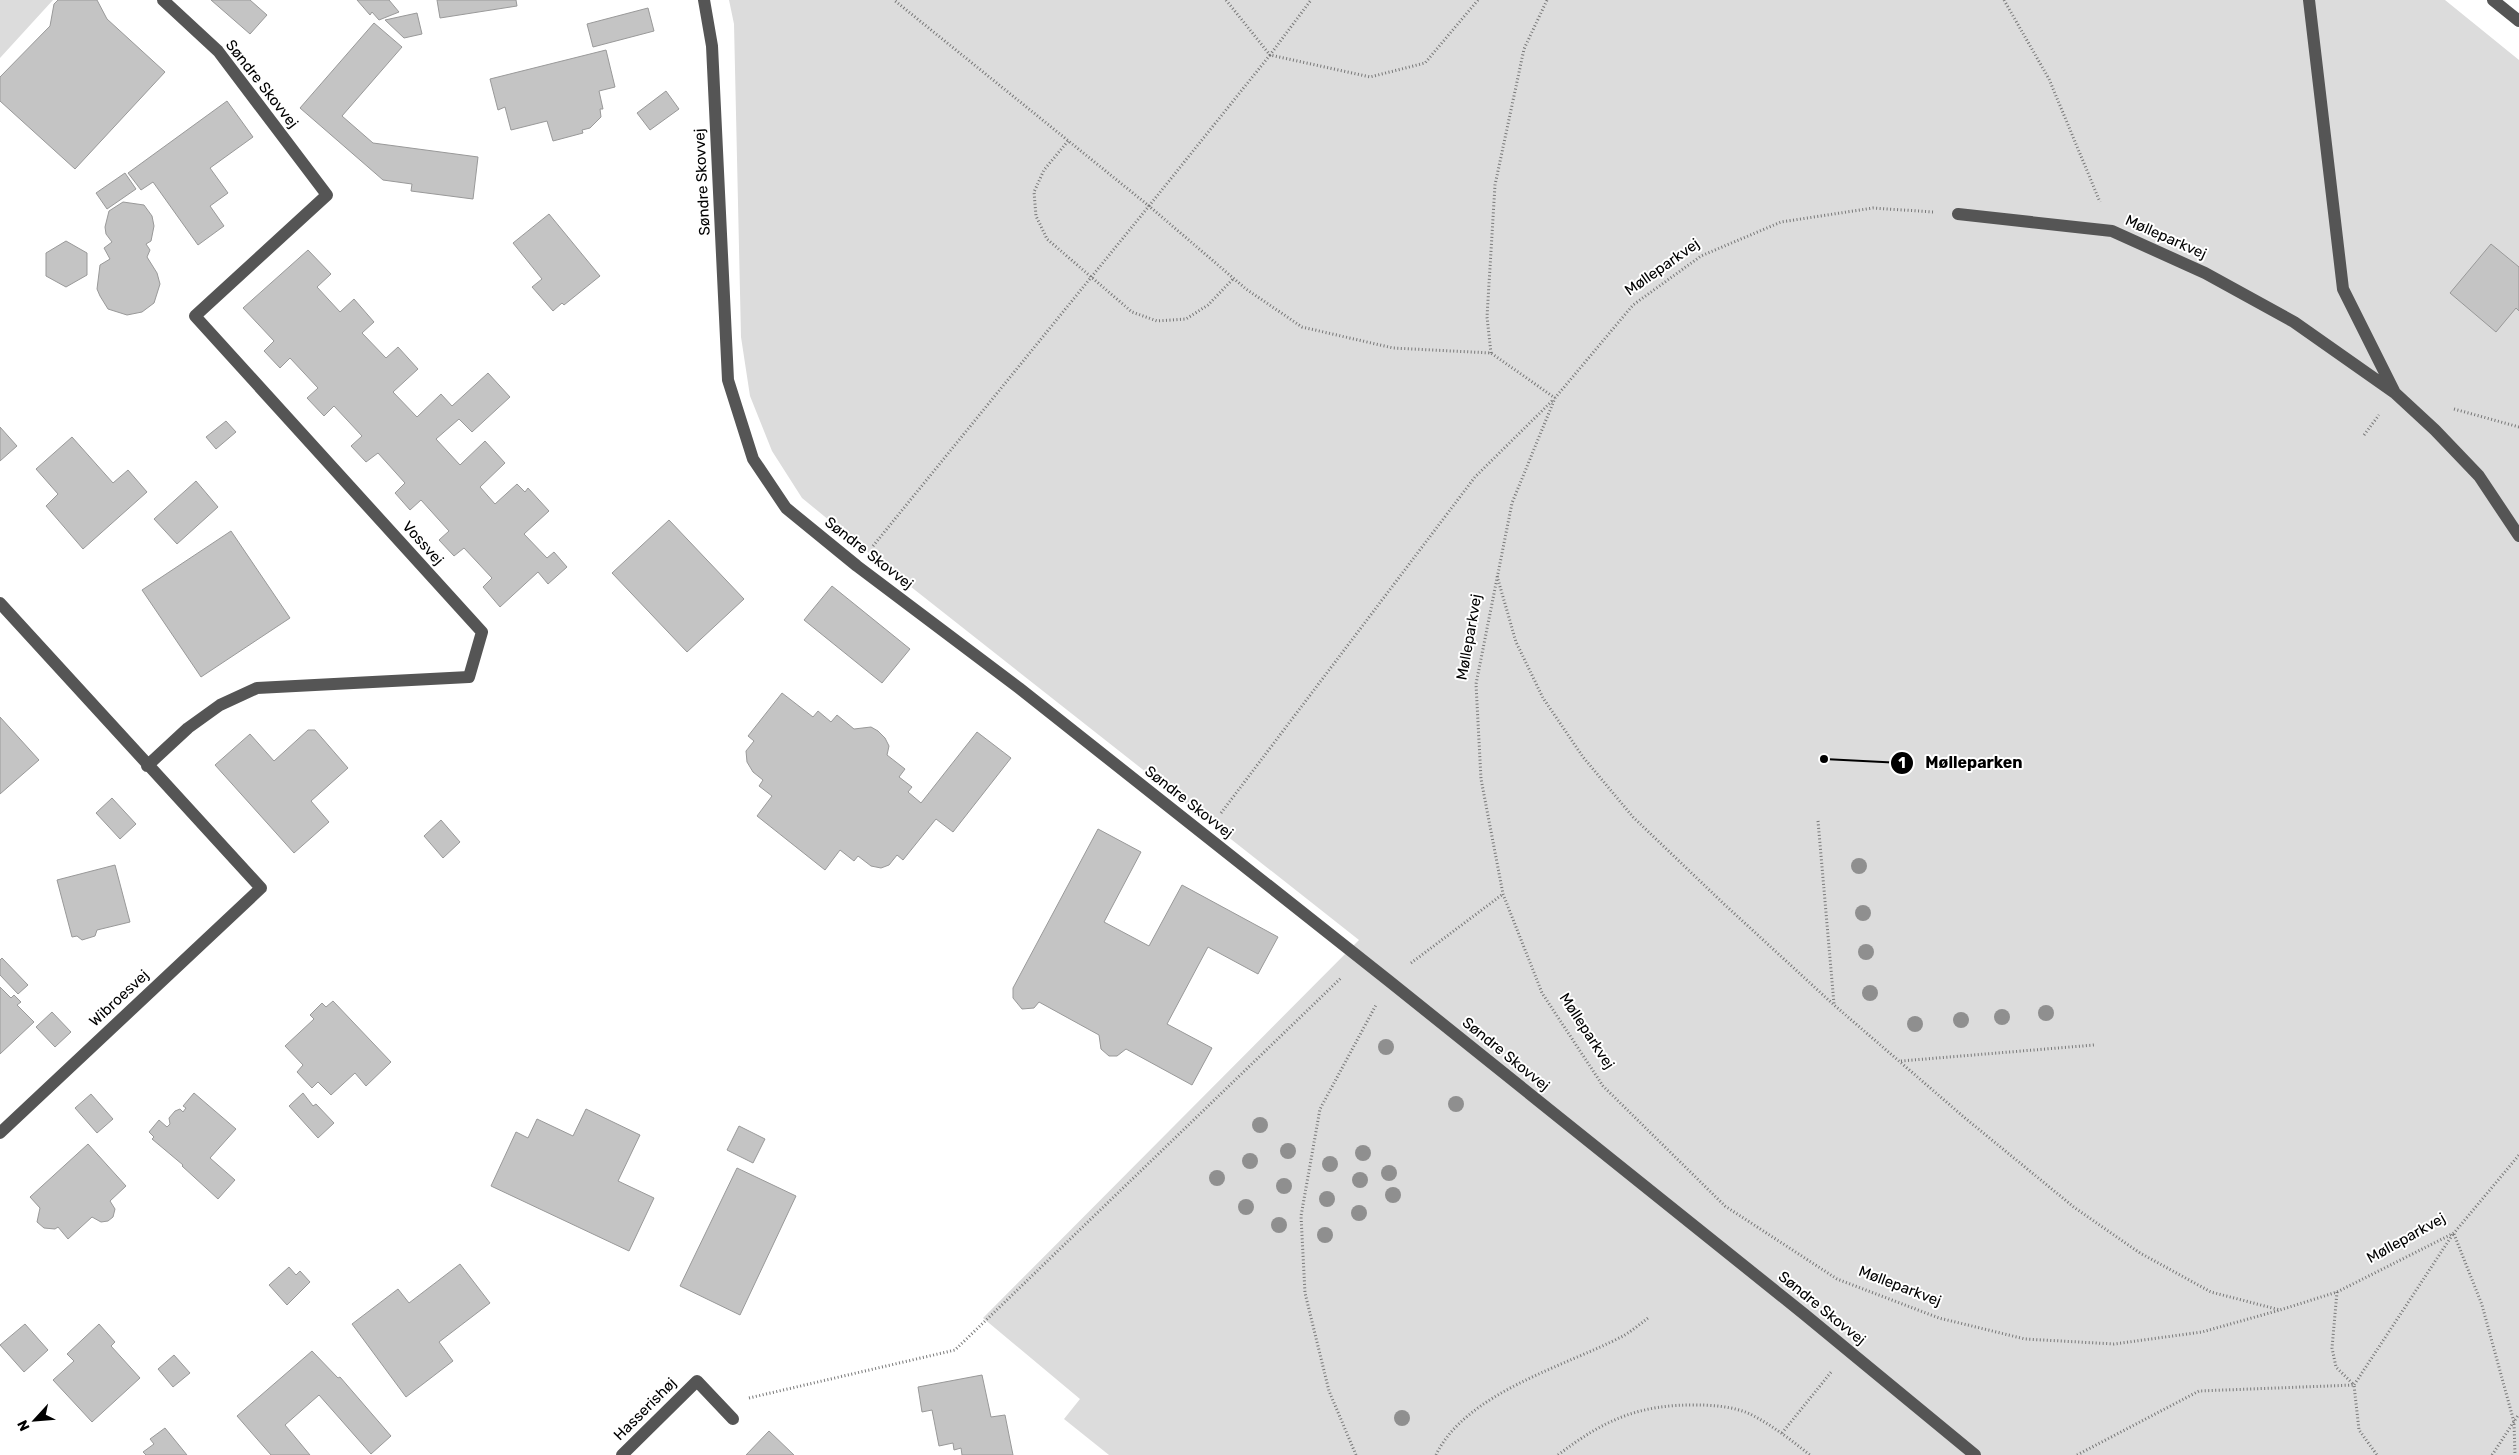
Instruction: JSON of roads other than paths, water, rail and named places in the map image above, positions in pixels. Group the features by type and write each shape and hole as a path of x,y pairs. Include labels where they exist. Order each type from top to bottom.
{"street":[{"name":"Søndre Skovvej","path":"163,0 218,51 327,195"},
{"name":"Søndre Skovvej","path":"704,0 712,46 728,380 753,459 786,508 857,566 1019,688 1389,980 1975,1455"},
{"name":"Mølleparkvej","path":"2309,0 2343,289 2395,393"},
{"path":"2493,0 2519,21"},
{"name":"Vossvej","path":"147,766 188,728 220,704 257,688 469,677 482,632 195,316 327,195"},
{"name":"Mølleparkvej","path":"1958,214 2112,231 2205,273 2294,322 2395,393 2479,476 2519,536"},
{"path":"0,603 147,766"},
{"name":"Wibroesvej","path":"0,1133 261,888 147,766"},
{"name":"Hasserishøj","path":"622,1455 697,1381 733,1419"}],"place":[{"name":"Mølleparken","path":"1824,759"}]}
